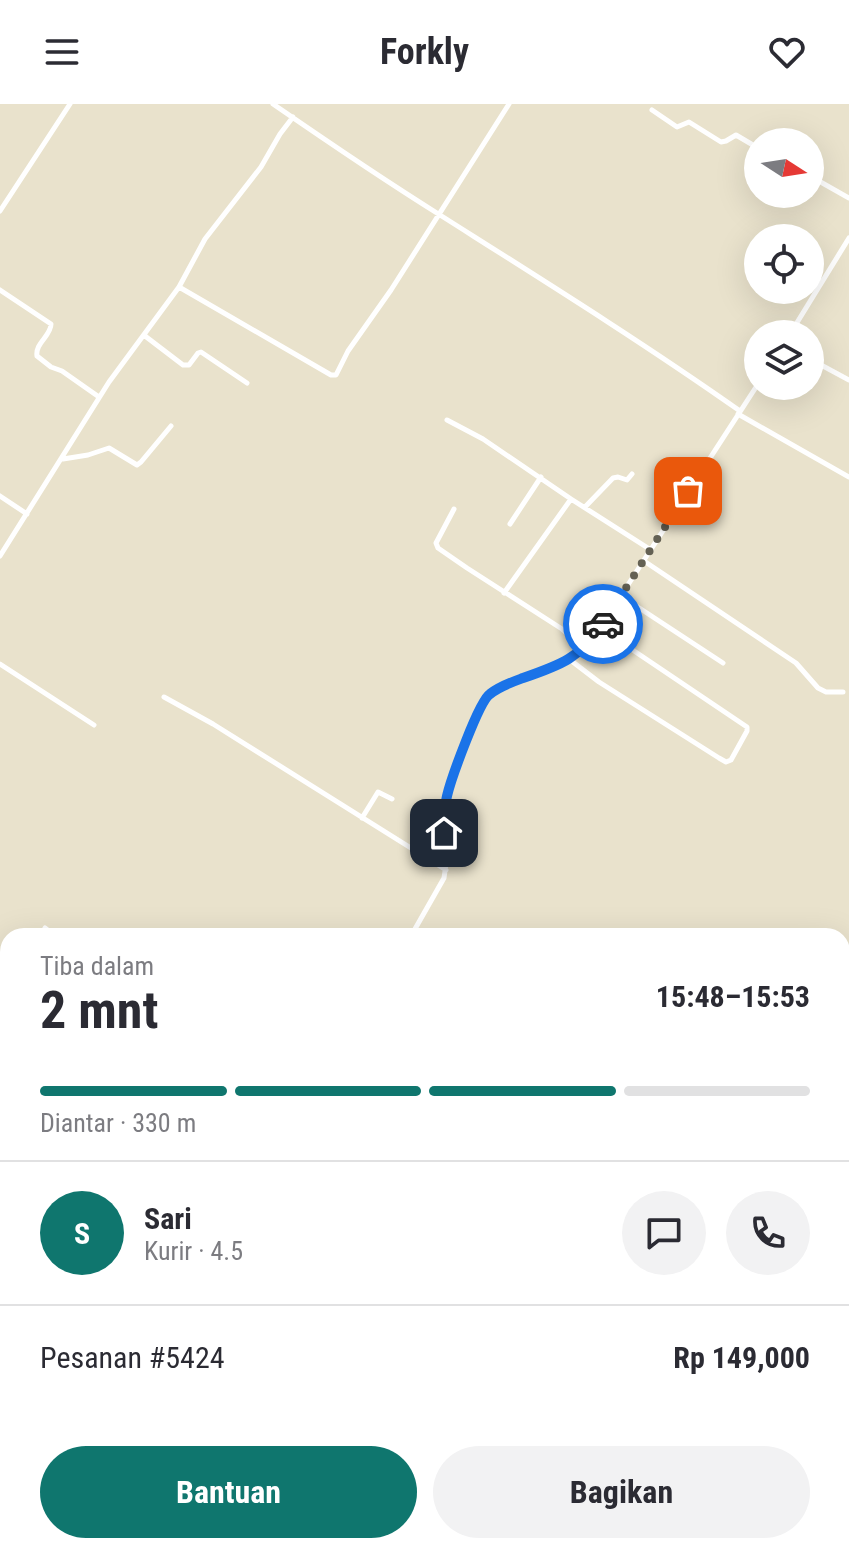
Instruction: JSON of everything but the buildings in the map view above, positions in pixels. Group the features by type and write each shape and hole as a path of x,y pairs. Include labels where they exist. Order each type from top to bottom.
{"street":[{"path":"0,211 70,104"},
{"path":"273,104 667,360 739,412 849,477"},
{"path":"179,287 333,376 509,104"},
{"path":"652,110 677,127 689,122 721,142 736,135 744,140"},
{"path":"0,556 99,397 179,287 205,239 261,167 293,117"},
{"path":"824,184 849,198"},
{"path":"799,320 849,238"},
{"path":"0,290 51,324 51,329 37,349 37,356 99,397"},
{"path":"145,336 183,365 189,365 201,352 247,383"},
{"path":"824,367 849,380"},
{"path":"416,928 444,878 447,796 462,750 485,698 501,687 559,665 584,648 747,400"},
{"path":"447,420 483,439 651,550"},
{"path":"62,459 109,448 139,465 171,426"},
{"path":"585,507 613,478 627,480 632,474"},
{"path":"510,524 541,477"},
{"path":"0,496 27,514"},
{"path":"504,593 571,499"},
{"path":"454,509 438,537 438,548 562,629 584,648"},
{"path":"644,561 796,663 818,688 826,692 843,692"},
{"path":"621,596 723,663"},
{"path":"569,659 599,682 719,758 726,762 731,760 747,727 600,628"},
{"path":"0,664 94,725"},
{"path":"164,697 213,724 446,870"},
{"path":"362,818 378,792 392,799"}],"way so far":[{"path":"603,624 688,491"}],"route":[{"path":"444,833 449,788 485,698 501,687 569,659 584,648 603,624"}]}
